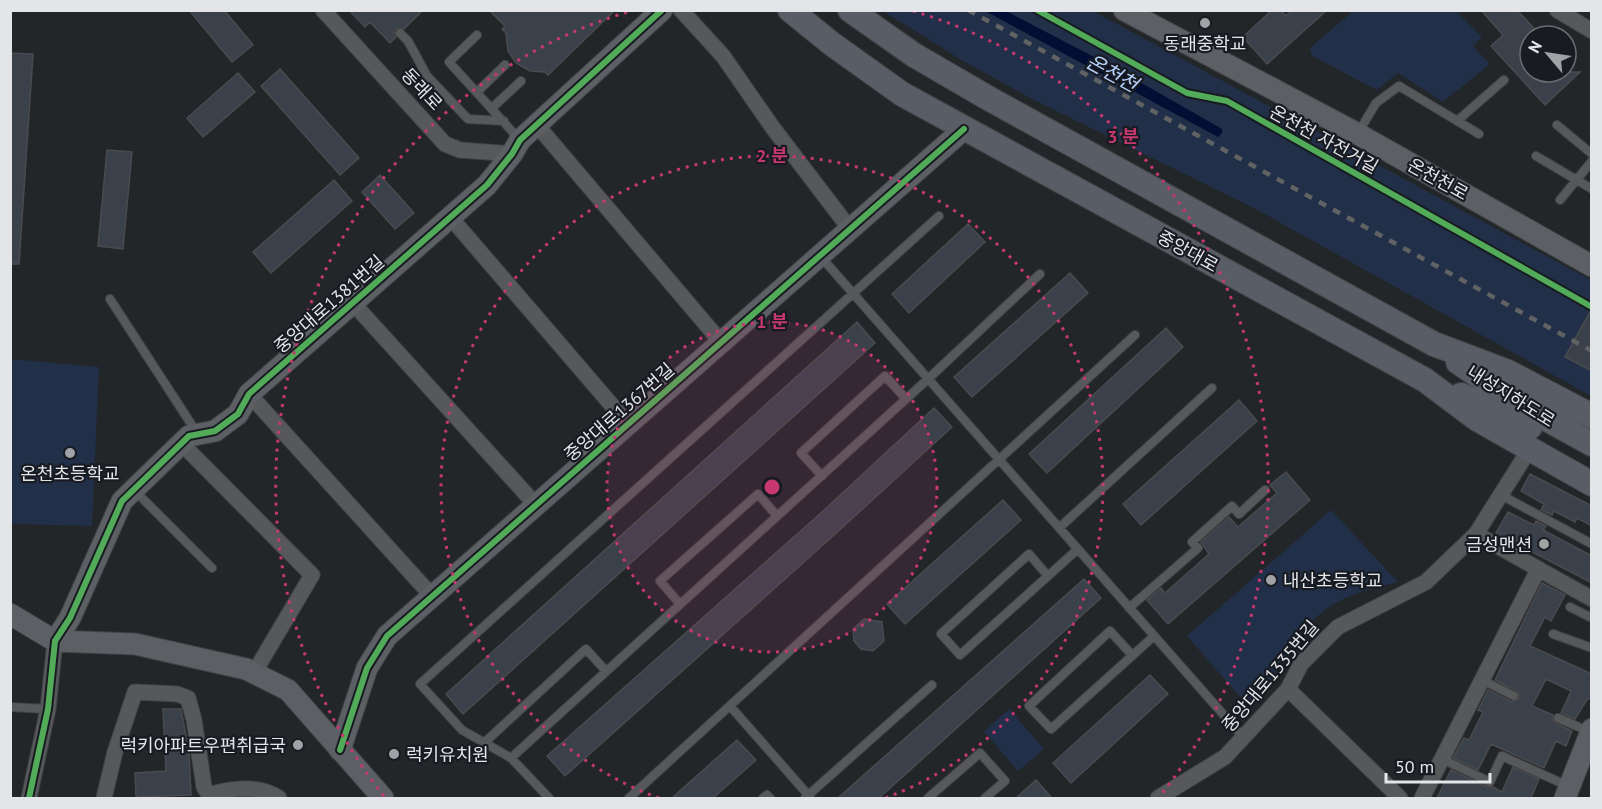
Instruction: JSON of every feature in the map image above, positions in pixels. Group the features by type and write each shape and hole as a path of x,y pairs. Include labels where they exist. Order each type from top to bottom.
{"main road":[{"name":"중앙대로","path":"790,10 832,44 902,94 1425,380 1477,419 1592,484"},
{"name":"중앙대로","path":"850,10 914,55 988,98 1434,344 1508,372 1592,416"},
{"name":"내성지하도로","path":"1434,344 1520,413 1592,460"},
{"name":"내성지하도로","path":"1425,380 1520,413 1592,444"}],"street":[{"name":"동래로","path":"323,10 445,144 460,150 516,147"},
{"name":"중앙대로1381번길","path":"55,641 70,618 122,501 190,438 215,431 238,414 249,394 487,185 536,124 662,10"},
{"path":"681,10 723,56 772,128 850,229"},
{"name":"온천천로","path":"1124,10 1358,134 1592,266"},
{"path":"1557,10 1592,32"},
{"path":"536,124 721,342"},
{"name":"중앙대로1367번길","path":"340,750 367,668 387,636 964,129"},
{"name":"중앙대로1367번길","path":"451,218 628,424"},
{"path":"352,302 536,505"},
{"path":"249,394 432,596"},
{"path":"190,438 312,575 254,673"},
{"name":"중앙대로1335번길","path":"1158,798 1226,757 1288,689 1301,664 1338,627 1426,582 1476,534 1529,450"},
{"path":"1476,534 1592,599"},
{"path":"1422,798 1538,570"},
{"path":"10,614 55,641 135,644 246,669 288,690 383,798"},
{"path":"29,798 48,709 55,641"},
{"path":"1288,689 1401,798"},
{"path":"104,798 115,752 135,692 177,693 188,698 194,720 199,793 209,795 224,790 249,788 279,798"},
{"path":"1567,793 1591,730"}],"lane":[{"path":"400,33 408,41 428,76 468,119 504,121"},
{"path":"477,35 449,62 504,121 516,147"},
{"path":"477,92 505,65"},
{"path":"1457,121 1504,80"},
{"path":"492,108 522,81"},
{"path":"1358,134 1376,103 1399,86 1479,134"},
{"path":"1557,125 1592,154"},
{"path":"1536,156 1592,189"},
{"path":"1560,200 1592,161"},
{"path":"549,798 511,758 462,730 420,684 939,216"},
{"path":"820,255 1244,738"},
{"path":"511,758 822,476 1040,274"},
{"path":"110,299 190,438"},
{"path":"628,798 1135,334"},
{"path":"822,476 801,453 885,376 906,399"},
{"path":"1059,528 1212,388"},
{"path":"134,489 212,568"},
{"path":"1130,608 1198,548 1192,542 1232,506 1239,514 1265,490"},
{"path":"680,604 660,581 758,494 777,516"},
{"path":"1501,495 1592,544"},
{"path":"1048,576 1029,554 941,634 960,655 1048,576 1077,549"},
{"path":"1570,607 1592,618"},
{"path":"1132,655 1110,631 1029,705 1051,729 1154,636"},
{"path":"1553,634 1592,648"},
{"path":"484,743 586,649 606,671"},
{"path":"1482,680 1514,696"},
{"path":"730,706 808,798 932,686"},
{"path":"10,707 48,709"},
{"path":"1558,718 1591,730"},
{"path":"928,798 980,753 1005,781 985,798"},
{"path":"1442,759 1490,782 1502,756 1567,793"},
{"path":"763,798 767,795 770,798"}],"shaded area":[{"path":"883,11 1093,11 1591,280 1591,396 1254,208 1032,99 960,59"},
{"path":"1353,11 1456,11 1482,37 1473,46 1490,64 1443,102 1398,73 1377,90 1312,56 1310,48"},
{"name":"온천초등학교","path":"11,359 99,367 92,526 11,524"},
{"path":"1331,510 1398,582 1345,598 1320,614 1297,640 1270,683 1248,706 1187,636"},
{"path":"1009,709 1044,749 1018,771 984,731"}],"water":[{"name":"온천천","path":"985,11 1006,11 1117,69 1222,129 1222,133 1218,137"}],"building":[{"path":"189,10 224,10 253,45 232,62"},
{"path":"349,10 423,10 404,29 396,28 394,32 396,37 390,43 370,22 365,27"},
{"path":"489,10 615,10 548,75 545,72 530,71 516,63 508,51 506,33 502,29 505,26"},
{"path":"1272,10 1281,10 1286,16 1292,10 1327,10 1267,64 1243,37"},
{"path":"1481,10 1517,10 1530,24 1518,24 1518,76 1491,46 1503,35"},
{"path":"10,53 33,54 19,264 10,264"},
{"path":"280,69 359,158 340,175 261,86"},
{"path":"238,73 255,92 203,137 187,118"},
{"path":"1526,84 1567,84 1545,105"},
{"path":"107,150 132,152 123,249 98,246"},
{"path":"380,175 414,213 395,229 362,192"},
{"path":"334,180 352,201 271,273 253,252"},
{"path":"968,224 985,242 909,313 892,294"},
{"path":"1070,273 1088,293 972,397 954,377"},
{"path":"1592,308 1592,371 1565,357"},
{"path":"857,322 875,343 463,714 446,694"},
{"path":"1166,328 1183,347 1047,473 1029,454"},
{"path":"1239,400 1257,421 1141,525 1123,504"},
{"path":"934,408 952,427 565,776 547,756 821,513"},
{"path":"1286,472 1310,500 1168,624 1147,600 1161,588 1165,593 1209,554 1201,542 1229,517 1238,527 1277,493 1270,485"},
{"path":"1530,474 1592,506 1592,526 1577,518 1575,522 1554,511 1552,515 1541,510 1544,504 1521,491"},
{"path":"1003,500 1021,520 905,624 887,604"},
{"name":"금성맨션","path":"1508,512 1534,525 1536,521 1546,526 1543,530 1592,556 1592,583 1496,533"},
{"path":"1084,579 1101,598 879,798 838,798"},
{"path":"1542,583 1565,595 1551,621 1545,617 1530,646 1592,674 1592,700 1588,698 1575,719 1561,713 1571,691 1546,679 1532,706 1553,715 1552,719 1555,723 1572,731 1566,746 1556,741 1544,768 1491,744 1478,770 1453,758 1464,738 1469,740 1483,712 1478,710 1488,690 1512,702 1519,699 1520,695 1517,691 1495,680"},
{"path":"864,619 882,622 884,641 873,651 861,649 854,641 853,629"},
{"path":"1150,675 1168,694 1071,783 1053,763"},
{"path":"163,709 181,709 189,753 191,795 136,797 135,773 166,771"},
{"path":"737,740 756,760 713,798 672,798"},
{"path":"1513,767 1539,779 1531,798 1437,798 1451,770 1502,792"},
{"path":"1036,780 1052,798 1016,798"}],"railway":[{"path":"968,10 1592,351"}],"cycle path":[{"path":"29,798 48,709 55,641 70,618 122,501 189,436 215,431 238,414 249,394 487,185 512,154 520,140 662,10"},
{"name":"온천천 자전거길","path":"1037,10 1187,93 1227,101 1592,307"},
{"path":"340,750 367,668 387,636 964,129"}],"place":[{"name":"동래중학교","path":"1205,23"},
{"name":"온천초등학교","path":"70,453"},
{"name":"금성맨션","path":"1544,544"},
{"name":"내산초등학교","path":"1271,580"},
{"name":"럭키아파트우편취급국","path":"298,745"},
{"name":"럭키유치원","path":"394,754"}]}
